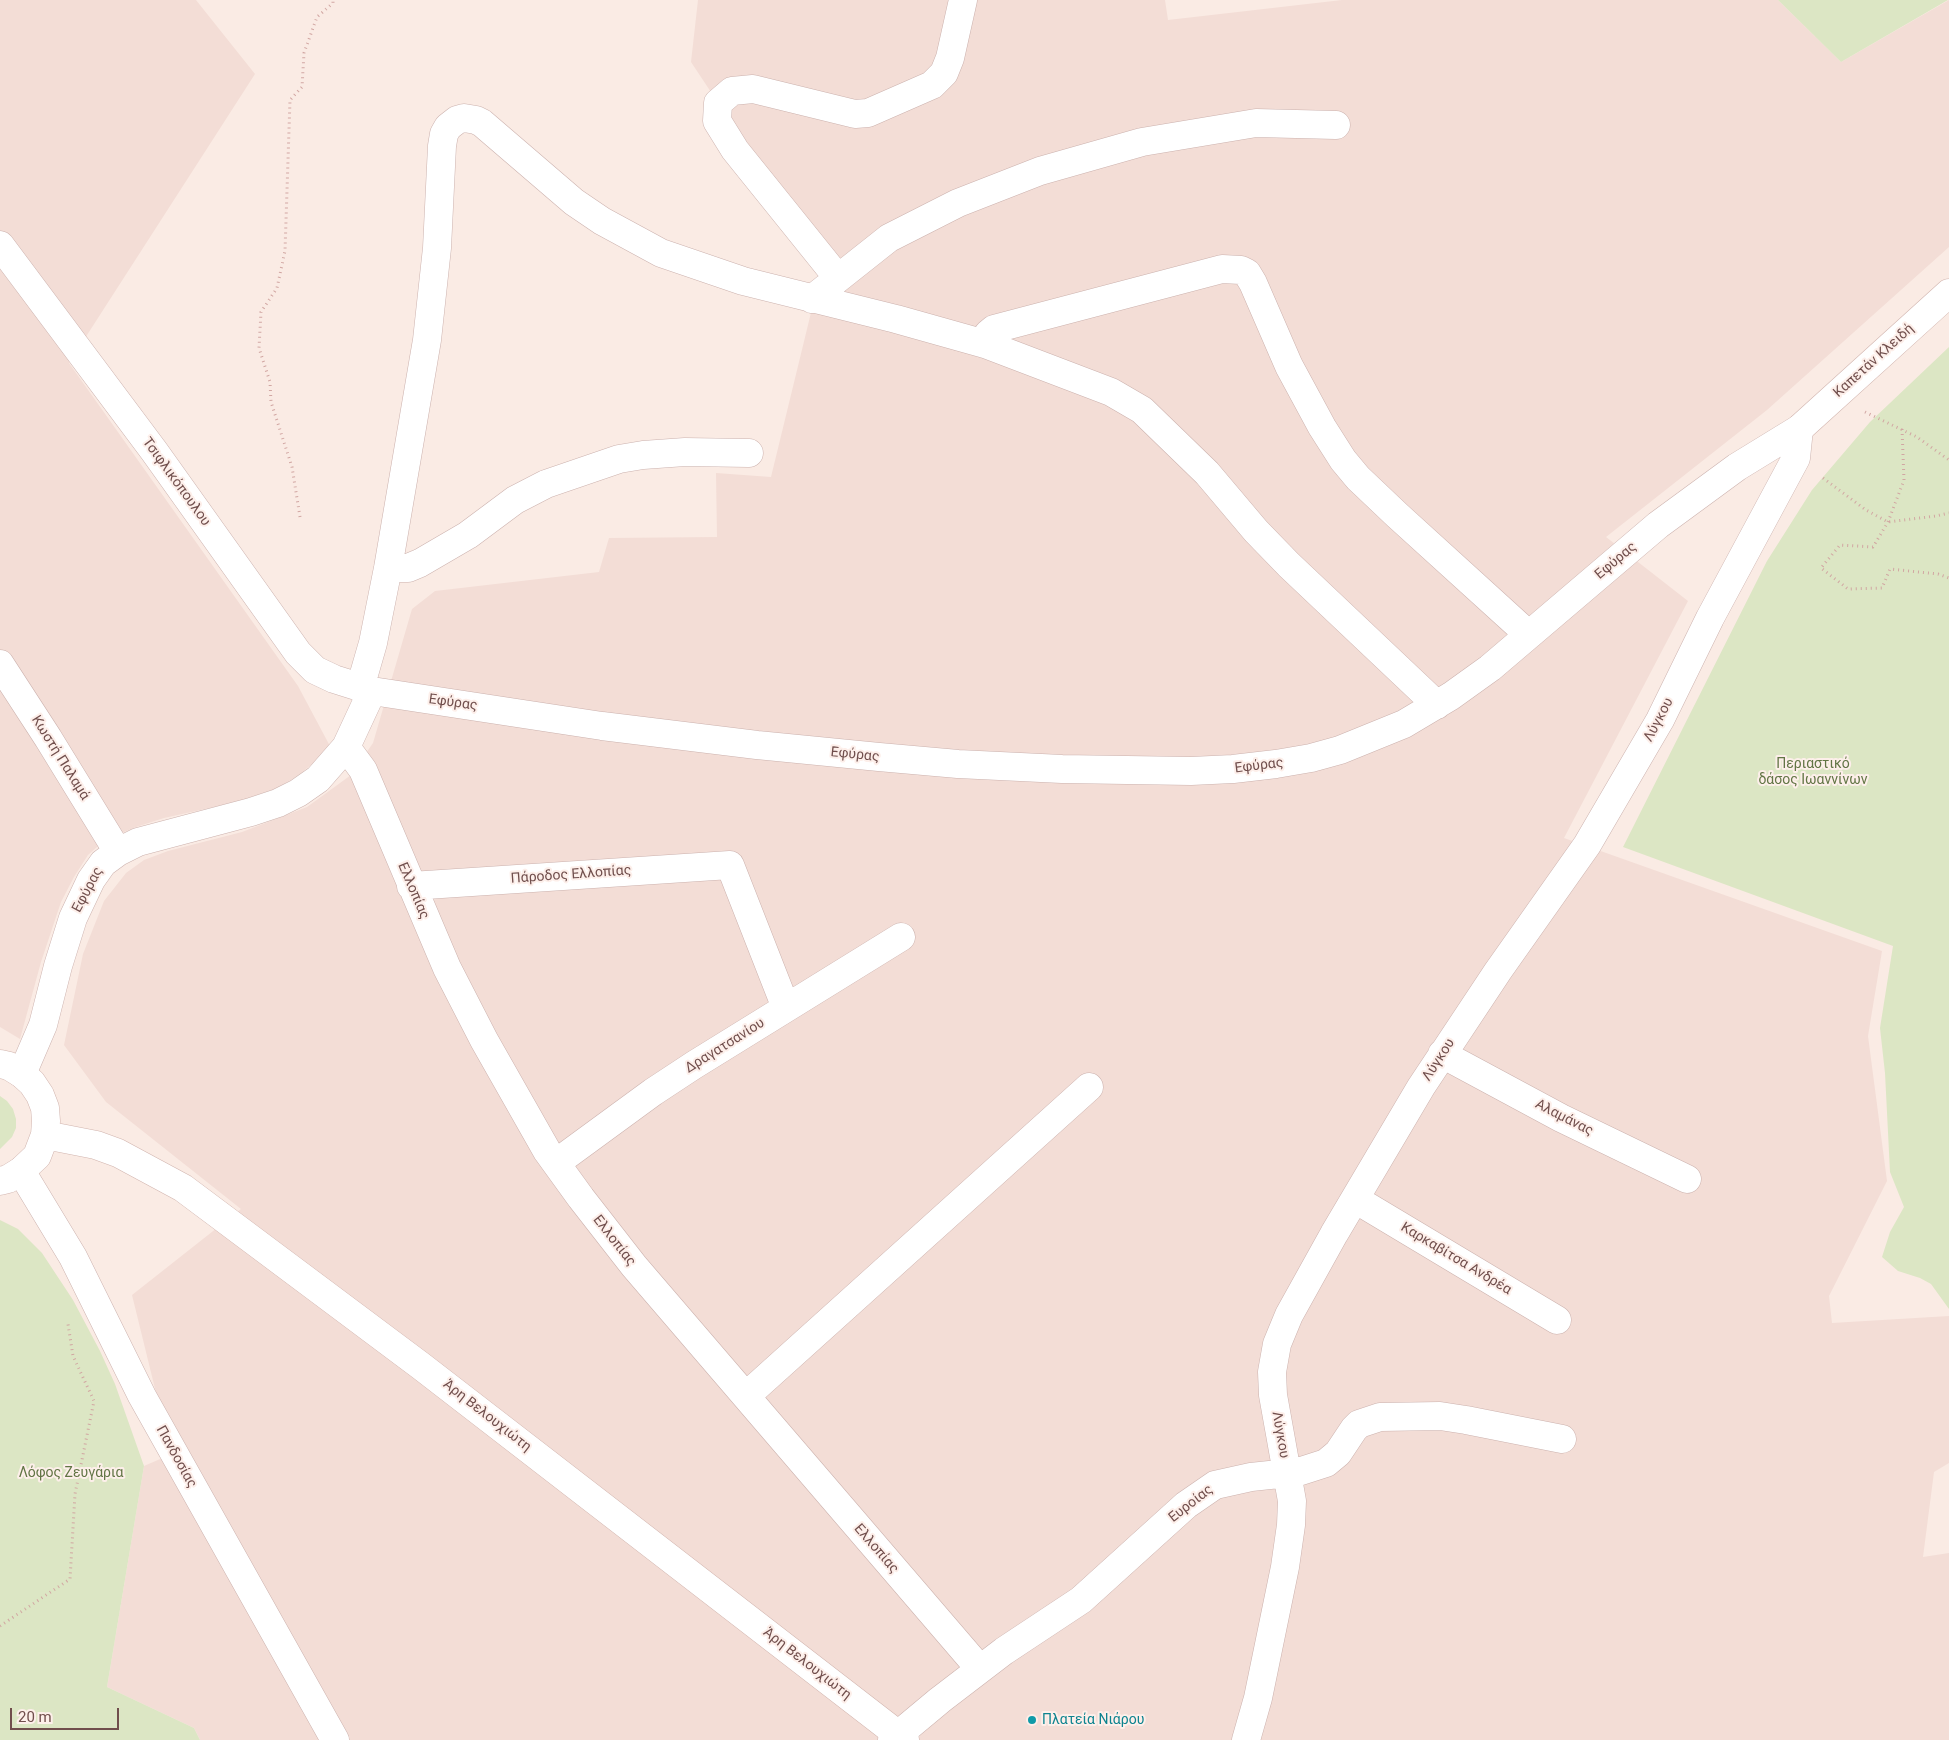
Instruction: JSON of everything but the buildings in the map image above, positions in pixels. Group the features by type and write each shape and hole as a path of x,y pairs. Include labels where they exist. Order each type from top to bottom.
{"street":[{"path":"838,278 735,150 717,121 718,103 732,91 753,90 855,114 868,113 932,86 944,73 950,58 963,0"},
{"path":"366,690 427,340 437,248 439,181 444,134 448,127 457,120 470,118 482,123 574,202 630,238 684,262 743,281 896,319 985,344 1111,392 1142,410 1207,473 1256,531 1289,565 1437,706"},
{"path":"812,299 889,238 958,203 1040,171 1142,142 1256,123 1336,125"},
{"name":"Τσιφλικόπουλου","path":"0,245 154,451 298,654 315,670 366,690"},
{"path":"985,344 988,334 994,329 1222,268 1241,270 1247,273 1293,373 1322,427 1358,478 1528,634"},
{"name":"Καπετάν Κλειδή","path":"1799,429 1949,293"},
{"name":"Εφύρας","path":"11,1069 43,1025 64,944 82,898 103,863 118,852 138,842 251,812 278,803 298,793 318,779 346,748 366,690 602,726 776,747 958,764 1147,771 1233,769 1310,758 1340,750 1374,737 1404,724 1437,706 1490,668 1658,525 1737,467 1799,429"},
{"name":"Λύγκου","path":"1246,1740 1258,1698 1289,1548 1292,1501 1273,1395 1272,1372 1277,1344 1289,1315 1442,1054 1587,845 1660,720 1710,618 1796,458 1799,429"},
{"path":"388,568 408,568 420,563 468,535 515,500 546,484 619,459 676,453 749,453"},
{"name":"Κωστή Παλαμά","path":"0,664 118,852"},
{"name":"Ελλοπίας","path":"346,748 362,770 446,968 526,1116 556,1163 634,1266 980,1669"},
{"name":"Πάροδος Ελλοπίας","path":"411,886 730,865 786,1008"},
{"name":"Δραγατσανίου","path":"556,1163 653,1092 901,937"},
{"name":"Αλαμάνας","path":"1442,1054 1562,1118 1687,1179"},
{"path":"11,1069 36,1089 45,1108 46,1121 45,1135 37,1156 11,1176"},
{"path":"746,1396 1089,1087"},
{"name":"Άρη Βελουχιώτη","path":"45,1135 96,1145 118,1153 183,1188 421,1366 899,1738"},
{"name":"Πανδοσίας","path":"11,1176 73,1257 142,1396 336,1740"},
{"name":"Καρκαβίτσα Ανδρέα","path":"1356,1199 1557,1320"},
{"name":"Ευροίας","path":"899,1738 940,1700 980,1669 1081,1600 1186,1505 1203,1492 1224,1482 1298,1472 1326,1463 1338,1453 1359,1424 1380,1417 1440,1416 1562,1439"}],"path":[{"path":"300,516 292,467 271,402 270,382 259,348 260,321 261,312 277,288 285,251 290,100 302,87 304,53 317,17 333,3 333,0"},
{"path":"1833,398 1918,437 1949,460"},
{"path":"1902,429 1904,480 1888,522 1873,547 1840,545 1821,568 1848,589 1882,588 1890,569 1938,574 1949,578"},
{"path":"1796,458 1866,510 1888,522 1949,513"},
{"path":"0,1626 70,1579 75,1494 94,1401 74,1356 67,1320"}],"shaded area":[{"path":"0,0 196,0 255,74 69,363 298,686 331,748 300,774 278,788 237,802 164,818 136,827 105,840 88,855 61,902 41,962 20,1039 0,1027"},
{"path":"698,0 1165,0 1168,20 1342,0 1778,0 1841,62 1949,0 1949,247 1767,410 1606,537 1688,601 1564,838 1882,951 1868,1036 1887,1181 1829,1296 1832,1323 1949,1316 1949,1463 1934,1472 1923,1557 1949,1553 1949,1740 200,1740 194,1728 107,1687 144,1466 181,1450 159,1405 132,1295 241,1209 106,1102 64,1045 83,954 104,901 126,873 144,860 168,851 242,832 307,807 351,775 373,743 412,609 435,591 599,572 609,538 717,537 716,473 771,477 826,251 758,163 691,62"}],"green space":[{"path":"1778,0 1948,0 1841,62"},
{"name":"Περιαστικό δάσος Ιωαννίνων","path":"1949,347 1949,1309 1931,1284 1920,1278 1898,1271 1882,1257 1890,1232 1904,1207 1890,1172 1885,1073 1880,1028 1893,946 1623,847 1767,561 1812,490 1870,422"},
{"path":"0,1096 13,1109 16,1128 12,1137 0,1149"},
{"name":"Λόφος Ζευγάρια","path":"0,1220 18,1229 42,1253 73,1300 115,1384 144,1466 107,1687 194,1728 200,1740 0,1740"}],"place":[{"name":"Πλατεία Νιάρου","path":"1032,1720"}]}
